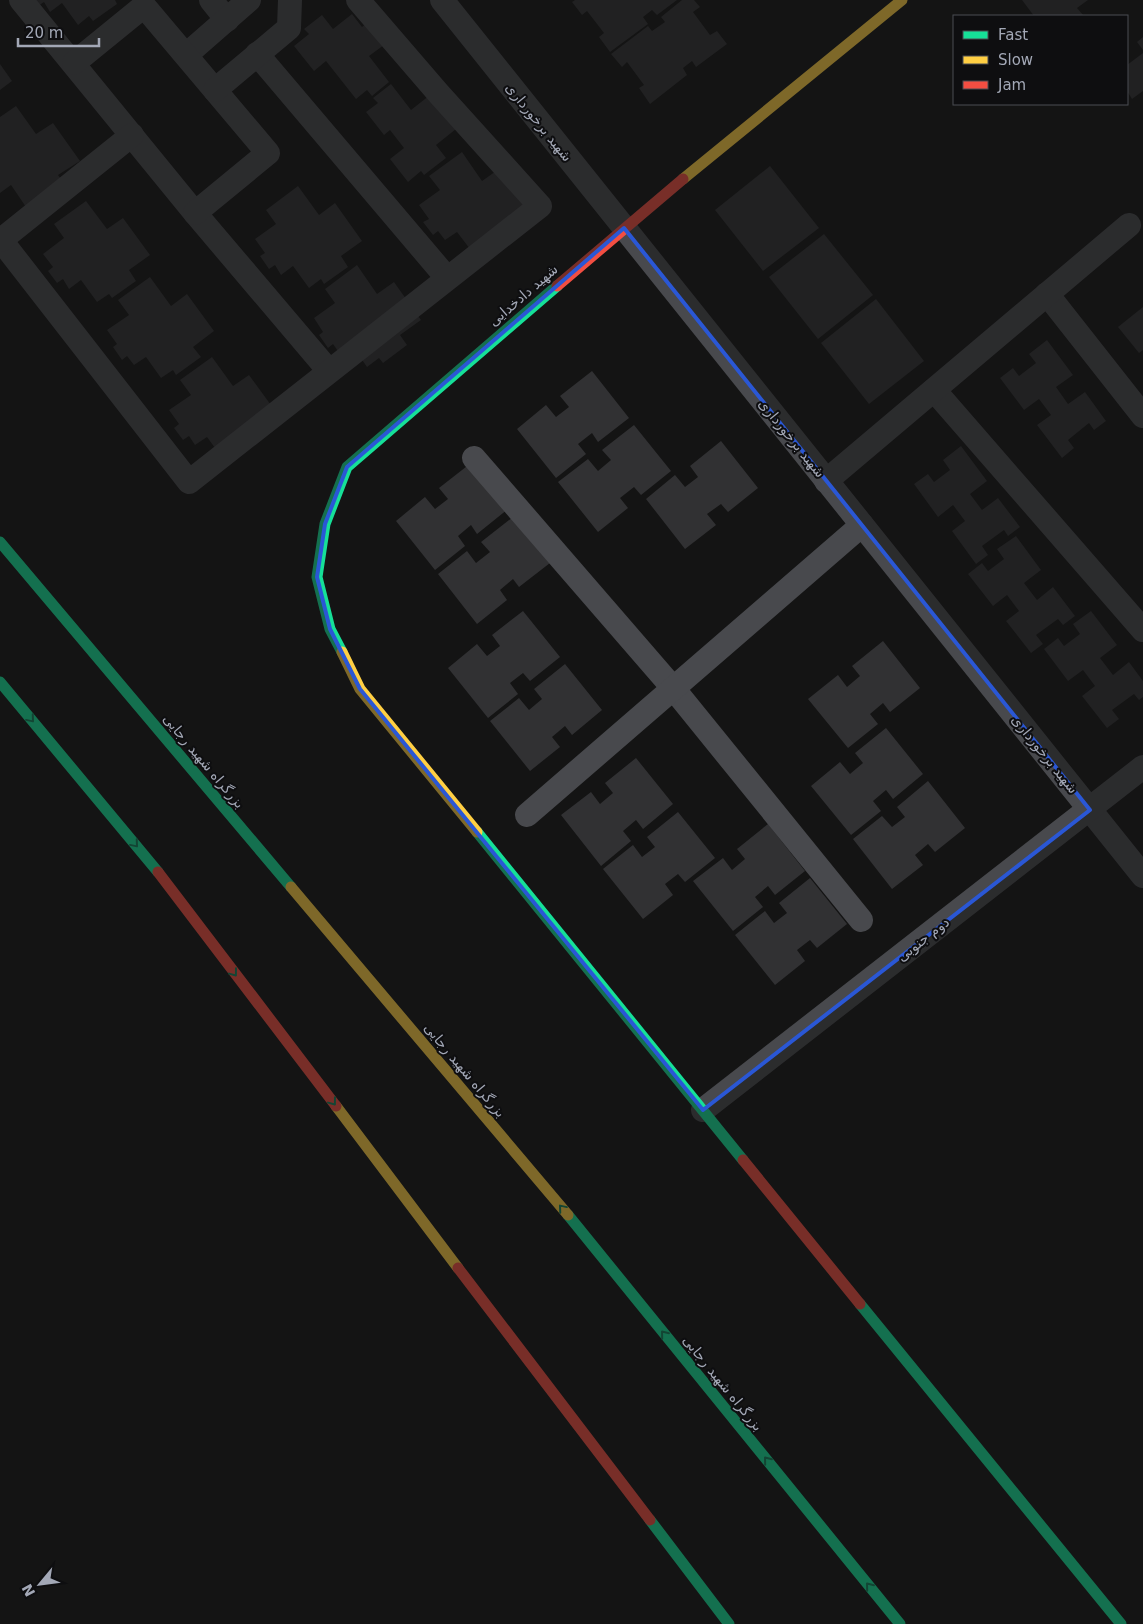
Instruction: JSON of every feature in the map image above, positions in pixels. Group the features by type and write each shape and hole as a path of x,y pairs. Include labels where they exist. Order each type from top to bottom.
{"main road":[{"name":"شهید دادخدایی","path":"902,0 624,228 347,467 325,524 318,577 330,629 360,689 1121,1624"},
{"name":"بزرگراه شهید رجایی","path":"0,542 574,1222 900,1624"},
{"path":"0,682 162,877 729,1624"}],"street":[{"path":"21,0 195,212 329,371"},
{"path":"211,0 227,20"},
{"path":"186,55 249,0"},
{"path":"215,90 289,28 290,0"},
{"path":"132,135 0,239 189,482 540,206 439,94 358,0"},
{"name":"شهید برخورداری","path":"442,0 1143,876"},
{"path":"74,64 144,6 268,153 195,212"},
{"path":"257,54 447,278"},
{"path":"826,481 1129,225"},
{"path":"1047,294 1143,416"},
{"path":"934,390 1143,630"},
{"path":"474,458 673,688 861,920"},
{"path":"527,815 862,524"},
{"name":"دوم جنوبی","path":"703,1110 1143,767"}],"highlighted area":[{"path":"624,228 1090,810 703,1110 360,689 330,629 317,577 325,524 347,467"}],"building":[{"path":"34,0 115,0 117,4 93,21 89,16 78,25 62,3 50,12 44,2 38,6"},
{"path":"575,0 677,0 657,15 652,10 643,17 648,24 610,52 599,37 604,33 587,11 582,15 572,2"},
{"path":"682,0 694,0 700,7 693,12 710,35 717,31 727,44 696,67 692,61 683,68 687,75 650,104 639,88 644,85 627,62 622,67 611,54 648,26 652,31 665,22 661,17"},
{"path":"1022,0 1088,0 1077,8 1083,15 1033,15"},
{"path":"352,14 362,27 367,23 384,45 369,56 389,82 372,96 367,90 356,99 326,61 314,71 294,46 309,34 304,29 322,15 333,29"},
{"path":"1143,37 1143,50 1137,42"},
{"path":"1143,53 1143,91 1132,99 1128,93 1128,64"},
{"path":"0,64 12,81 0,90"},
{"path":"391,84 411,110 430,95 456,129 436,145 446,158 424,175 421,171 408,182 390,159 404,148 390,130 384,135 366,112 378,103 373,98"},
{"path":"16,106 36,134 53,123 80,161 58,175 66,186 26,207 11,185 0,193 0,117"},
{"path":"462,152 482,181 499,169 526,207 473,253 457,232 445,240 438,231 433,235 423,222 429,219 419,205 440,190 429,176"},
{"path":"770,166 819,228 763,271 715,210"},
{"path":"298,186 319,215 335,203 362,241 341,256 348,267 324,284 321,279 309,288 293,266 281,275 275,265 269,269 260,256 265,253 255,239 276,224 266,210"},
{"path":"86,201 107,229 123,218 150,255 129,270 136,281 112,298 109,294 97,302 81,280 69,289 63,279 57,283 48,271 53,267 43,254 64,238 54,224"},
{"path":"824,234 873,295 818,339 769,277"},
{"path":"357,265 377,294 394,282 421,320 400,335 407,345 383,363 379,358 367,367 352,345 340,354 333,344 328,348 319,335 323,332 314,318 335,303 325,289"},
{"path":"150,277 171,306 187,294 214,331 193,347 201,357 176,375 173,370 161,378 146,357 134,365 127,356 122,360 113,347 117,344 107,330 129,315 118,300"},
{"path":"876,299 924,361 869,404 821,343"},
{"path":"1143,307 1143,350 1139,353 1118,327"},
{"path":"1047,340 1073,375 1056,387 1068,404 1085,392 1106,421 1094,430 1089,423 1068,440 1074,448 1062,458 1037,425 1051,415 1039,399 1024,410 1000,378 1013,368 1019,376 1036,363 1029,354"},
{"path":"212,357 233,386 249,375 276,412 223,459 207,437 195,445 189,436 183,440 174,428 179,424 169,410 191,395 180,380"},
{"path":"592,371 629,418 598,442 592,433 578,444 586,454 556,478 517,429 546,405 556,417 569,407 560,396"},
{"path":"634,425 671,471 641,495 634,487 620,498 628,508 598,532 558,482 588,459 598,471 611,460 602,450"},
{"path":"721,441 758,488 728,512 721,504 707,514 716,525 685,549 646,499 675,475 685,487 698,477 690,466"},
{"path":"961,446 987,481 970,494 982,510 998,498 1020,527 1008,536 1004,530 982,546 988,555 976,564 952,531 965,521 953,505 938,517 914,484 928,474 934,482 950,470 943,460"},
{"path":"471,463 508,509 477,534 471,525 458,536 465,546 435,570 396,521 425,497 435,509 448,499 439,488"},
{"path":"513,517 550,563 519,587 513,579 500,590 507,600 477,624 438,574 467,551 476,563 490,552 481,542"},
{"path":"1016,536 1041,570 1024,583 1037,600 1053,587 1075,616 1063,625 1058,619 1036,635 1043,644 1031,653 1006,621 1019,611 1007,595 993,606 968,574 982,563 988,571 1004,559 997,549"},
{"path":"523,611 560,657 530,681 523,673 510,683 518,694 488,718 448,668 477,644 487,656 500,646 492,635"},
{"path":"1091,611 1117,645 1100,658 1113,675 1129,662 1143,681 1143,697 1139,700 1134,694 1112,710 1119,719 1107,728 1082,696 1095,686 1083,670 1068,681 1044,649 1058,638 1064,646 1080,634 1073,624"},
{"path":"883,641 920,688 890,712 883,703 870,714 878,724 848,748 808,699 838,675 847,687 860,676 852,666"},
{"path":"565,664 602,710 572,735 565,726 552,737 560,747 530,771 490,721 519,698 529,710 542,699 534,689"},
{"path":"886,728 923,774 893,799 886,790 873,801 881,811 851,835 811,786 840,762 850,774 863,763 855,753"},
{"path":"636,758 673,804 643,829 636,820 623,831 631,841 601,866 561,815 591,792 600,804 613,793 605,783"},
{"path":"928,781 965,828 935,852 928,844 915,855 923,865 892,889 853,839 882,816 892,827 905,817 897,807"},
{"path":"678,812 715,858 685,882 678,874 665,884 673,895 643,919 603,869 633,845 642,857 655,847 647,837"},
{"path":"768,824 805,871 775,895 768,886 755,897 763,907 733,931 693,881 723,858 732,870 745,859 737,849"},
{"path":"810,878 847,924 817,948 810,940 797,950 805,961 775,985 735,935 765,911 774,923 787,913 779,903"}],"traffic: fast":[{"path":"342,652 330,629 317,577 325,524 347,467 557,286"},
{"path":"0,542 291,887"},
{"path":"0,682 158,872"},
{"path":"477,832 743,1160"},
{"path":"568,1215 900,1624"},
{"path":"860,1304 1121,1624"},
{"path":"650,1520 729,1624"}],"traffic: slow":[{"path":"683,179 902,0"},
{"path":"342,652 360,689 477,832"},
{"path":"291,887 568,1215"},
{"path":"336,1106 458,1268"}],"traffic: jam":[{"path":"557,286 683,179"},
{"path":"158,872 336,1106"},
{"path":"743,1160 860,1304"},
{"path":"458,1268 650,1520"}]}
